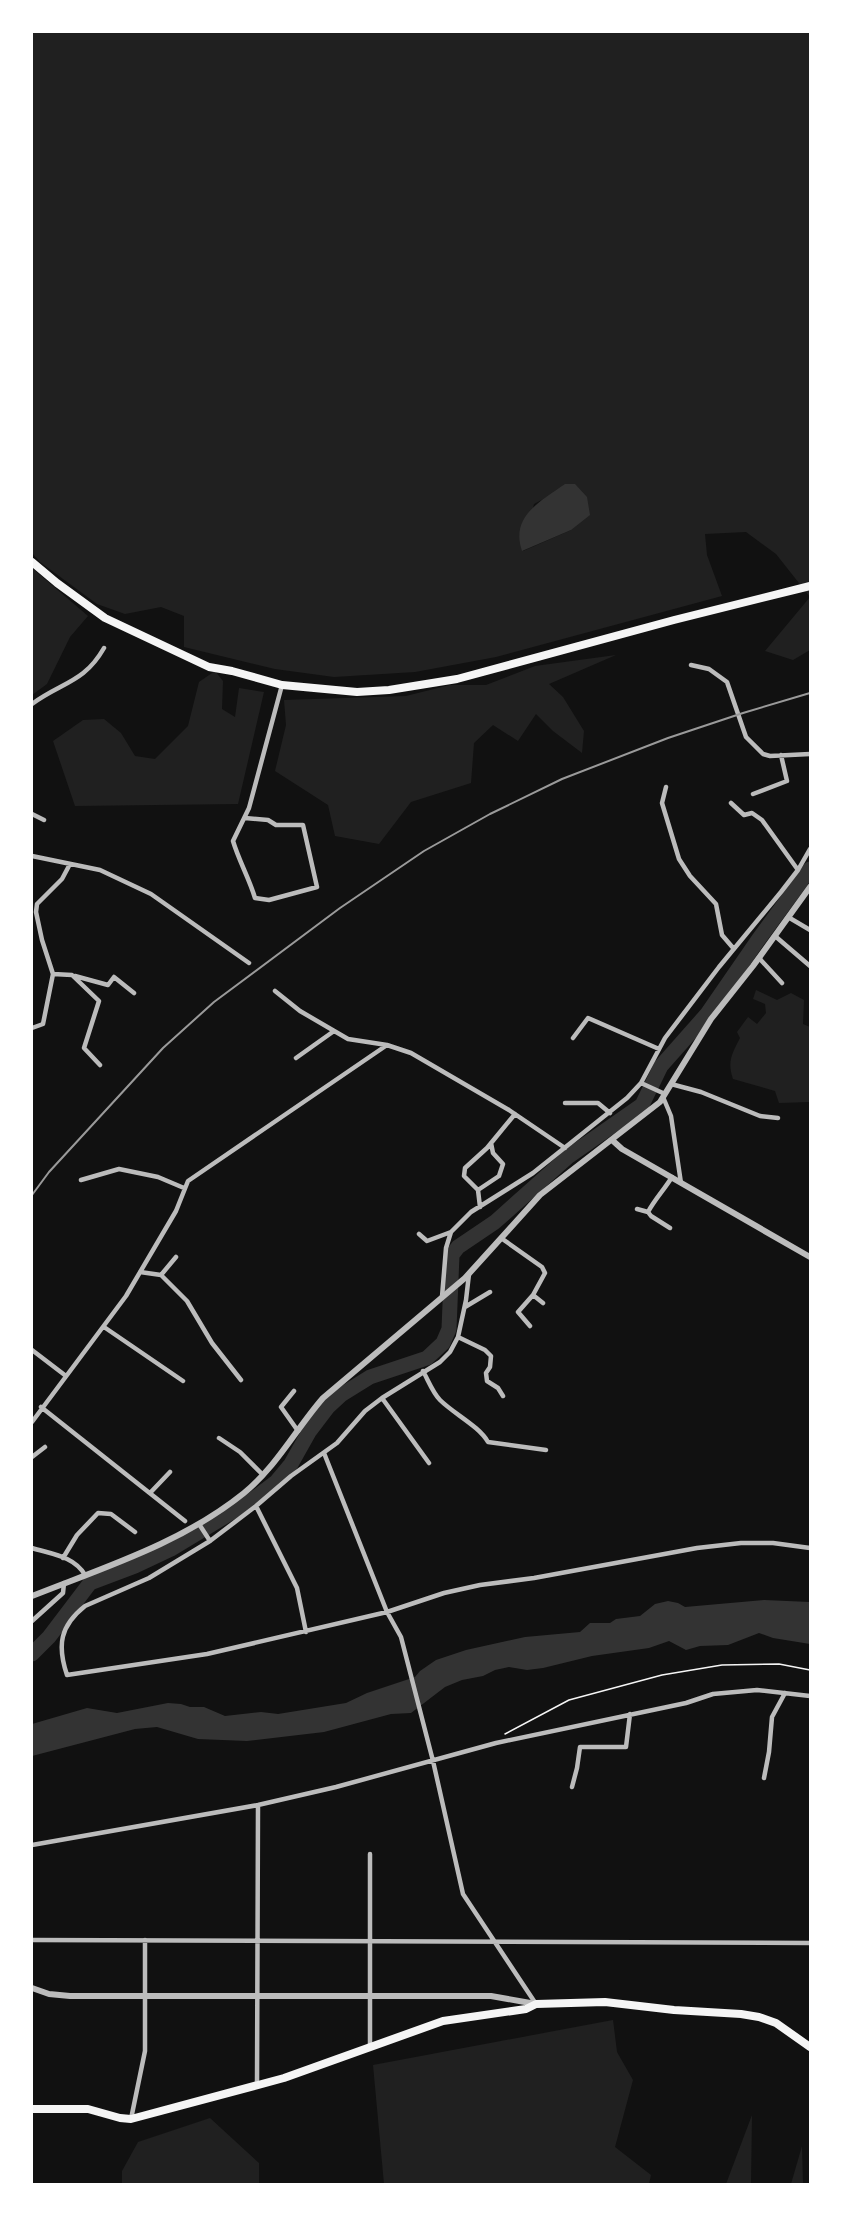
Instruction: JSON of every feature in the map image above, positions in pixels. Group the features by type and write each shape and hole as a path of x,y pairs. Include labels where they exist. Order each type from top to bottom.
{"main road":[{"path":"32,562 87,606 126,628 208,667 282,685 357,692 389,690 457,679 810,586"},
{"path":"32,2109 42,2111 88,2109 131,2119 257,2086 444,2021 526,2008 536,2004 605,2002 674,2010 741,2014 776,2023 810,2047"}],"street":[{"path":"32,704 79,678 95,663 104,648"},
{"path":"691,665 709,669 727,682 746,737 763,754 770,756 810,754"},
{"path":"245,818 268,820 276,825 303,825 316,887 269,900 255,898 233,841 245,818 282,685"},
{"path":"753,794 787,781 781,754"},
{"path":"666,787 662,803 679,859 690,876 716,904 722,935 734,949"},
{"path":"731,803 744,815 752,813 762,820 798,870"},
{"path":"32,814 44,820"},
{"path":"418,1234 427,1241 451,1232 471,1212 512,1188 566,1148 644,1084 665,1038 798,870 810,849"},
{"path":"32,856 100,870 152,894 249,963"},
{"path":"32,1028 44,1024 53,974 42,940 36,912 37,904 62,879 70,864"},
{"path":"32,1596 133,1558 200,1526 245,1492 284,1451 323,1398 467,1276 540,1195 660,1102 711,1019 810,889"},
{"path":"788,917 810,930"},
{"path":"775,936 810,966"},
{"path":"759,958 783,983"},
{"path":"53,974 72,975 108,985 114,977 134,993"},
{"path":"72,975 99,1001 84,1048 100,1065"},
{"path":"275,991 300,1011 348,1039 387,1045 411,1053 515,1114 566,1148"},
{"path":"573,1038 588,1018 659,1049"},
{"path":"296,1058 334,1030"},
{"path":"32,1422 126,1296 176,1211 188,1181 387,1045"},
{"path":"644,1084 663,1094 670,1116 681,1183"},
{"path":"671,1084 701,1092 760,1116 778,1118"},
{"path":"565,1103 598,1103 610,1113"},
{"path":"480,1207 478,1190 464,1176 465,1168 491,1143 515,1114"},
{"path":"612,1140 672,1178 810,1257"},
{"path":"478,1190 499,1176 503,1164 493,1153 491,1143"},
{"path":"81,1180 119,1169 158,1177 184,1188"},
{"path":"648,1212 656,1196 663,1192 672,1178"},
{"path":"637,1209 648,1212 670,1228"},
{"path":"444,1295 446,1248 451,1232"},
{"path":"501,1238 542,1267 545,1274 533,1295 518,1312 530,1326"},
{"path":"160,1275 176,1257"},
{"path":"140,1272 160,1275 187,1302 212,1343 241,1380"},
{"path":"467,1276 465,1307 458,1337 445,1357 365,1411 337,1443 209,1539 162,1571 85,1606 76,1613 68,1623 60,1648 67,1675 207,1654 387,1612 444,1593 480,1585 534,1578 697,1548 741,1543 773,1543 810,1548"},
{"path":"465,1307 490,1292"},
{"path":"533,1295 543,1303"},
{"path":"104,1327 183,1381"},
{"path":"458,1337 485,1350 491,1356 490,1367 486,1373 487,1381 498,1388 503,1396"},
{"path":"32,1350 66,1376"},
{"path":"423,1371 438,1398 483,1434 488,1442 546,1450"},
{"path":"294,1391 281,1407 297,1431"},
{"path":"382,1398 429,1463"},
{"path":"41,1407 185,1521"},
{"path":"219,1437 240,1452 263,1475"},
{"path":"32,1457 45,1447"},
{"path":"324,1453 406,1655 463,1894 536,2004"},
{"path":"150,1493 170,1472"},
{"path":"256,1506 297,1588 306,1632"},
{"path":"63,1558 77,1535 98,1513 111,1514 135,1532"},
{"path":"200,1526 209,1539"},
{"path":"32,1548 79,1566 84,1575"},
{"path":"32,1621 63,1593 64,1583"},
{"path":"32,1845 258,1805 336,1787 496,1743 686,1703 712,1694 757,1690 810,1695"},
{"path":"764,1779 772,1717 785,1692"},
{"path":"572,1787 578,1768 580,1747 626,1747 630,1714"},
{"path":"257,2086 258,1805"},
{"path":"370,1854 370,2046"},
{"path":"32,1940 810,1943"},
{"path":"131,2119 145,2051 145,1940"},
{"path":"32,1988 49,1994 70,1996 491,1996 536,2004"}],"path":[{"path":"496,1743 507,1731 569,1700 662,1676 722,1665 779,1664 810,1670"}],"shaded area":[{"path":"32,32 810,32 810,597 776,554 746,532 705,534 707,555 722,596 496,657 415,672 334,677 275,669 184,647 184,616 161,607 125,614 97,604 40,562 32,553","holes":["547,497 571,530 523,551 534,504"]},
{"path":"565,484 575,484 587,497 590,515 571,530 522,551 519,539 524,519 538,503"},
{"path":"32,568 88,616 70,637 47,684 32,695"},
{"path":"810,597 810,650 793,660 765,651"},
{"path":"616,655 549,684 563,697 584,731 582,753 553,731 536,714 518,741 493,725 474,743 471,783 411,802 379,844 335,836 328,805 275,771 286,725 284,700 406,696 450,685 486,685 535,666"},
{"path":"215,671 223,681 222,709 235,717 239,688 264,692 238,804 75,806 53,741 83,720 104,719 121,733 135,756 155,759 188,726 199,682"},
{"path":"756,990 777,1000 791,993 804,1000 803,1024 810,1027 810,1102 779,1103 775,1091 733,1079 730,1062 740,1038 737,1032 748,1017 757,1024 766,1013 765,1004 753,999"},
{"path":"764,1600 810,1602 810,1644 773,1638 759,1633 728,1645 700,1646 686,1650 669,1641 649,1648 592,1656 543,1668 527,1670 509,1667 495,1670 483,1676 462,1680 445,1687 411,1713 391,1714 324,1732 247,1741 198,1739 157,1727 135,1729 32,1756 32,1724 87,1708 117,1713 168,1703 204,1707 225,1716 261,1712 278,1714 346,1703 367,1693 415,1677 436,1660 466,1650 525,1637 580,1632 590,1623 610,1623 616,1619 640,1616 655,1604 668,1601 685,1607"},
{"path":"613,2020 617,2052 633,2080 615,2147 651,2175 649,2184 384,2184 373,2065"},
{"path":"752,2115 751,2184 726,2184"},
{"path":"210,2118 259,2163 259,2184 122,2184 122,2171 138,2142"},
{"path":"802,2146 803,2184 791,2184"}],"waterway":[{"path":"32,1654 49,1637 90,1583 171,1549 252,1500 276,1482 291,1464 309,1432 328,1407 341,1395 370,1377 427,1358 443,1343 449,1329 452,1255 458,1247 495,1222 569,1156 642,1105 661,1066 707,1014 810,869"}],"railway":[{"path":"32,1195 49,1172 163,1048 214,1002 340,908 424,851 490,814 562,779 668,738 810,693"}]}
